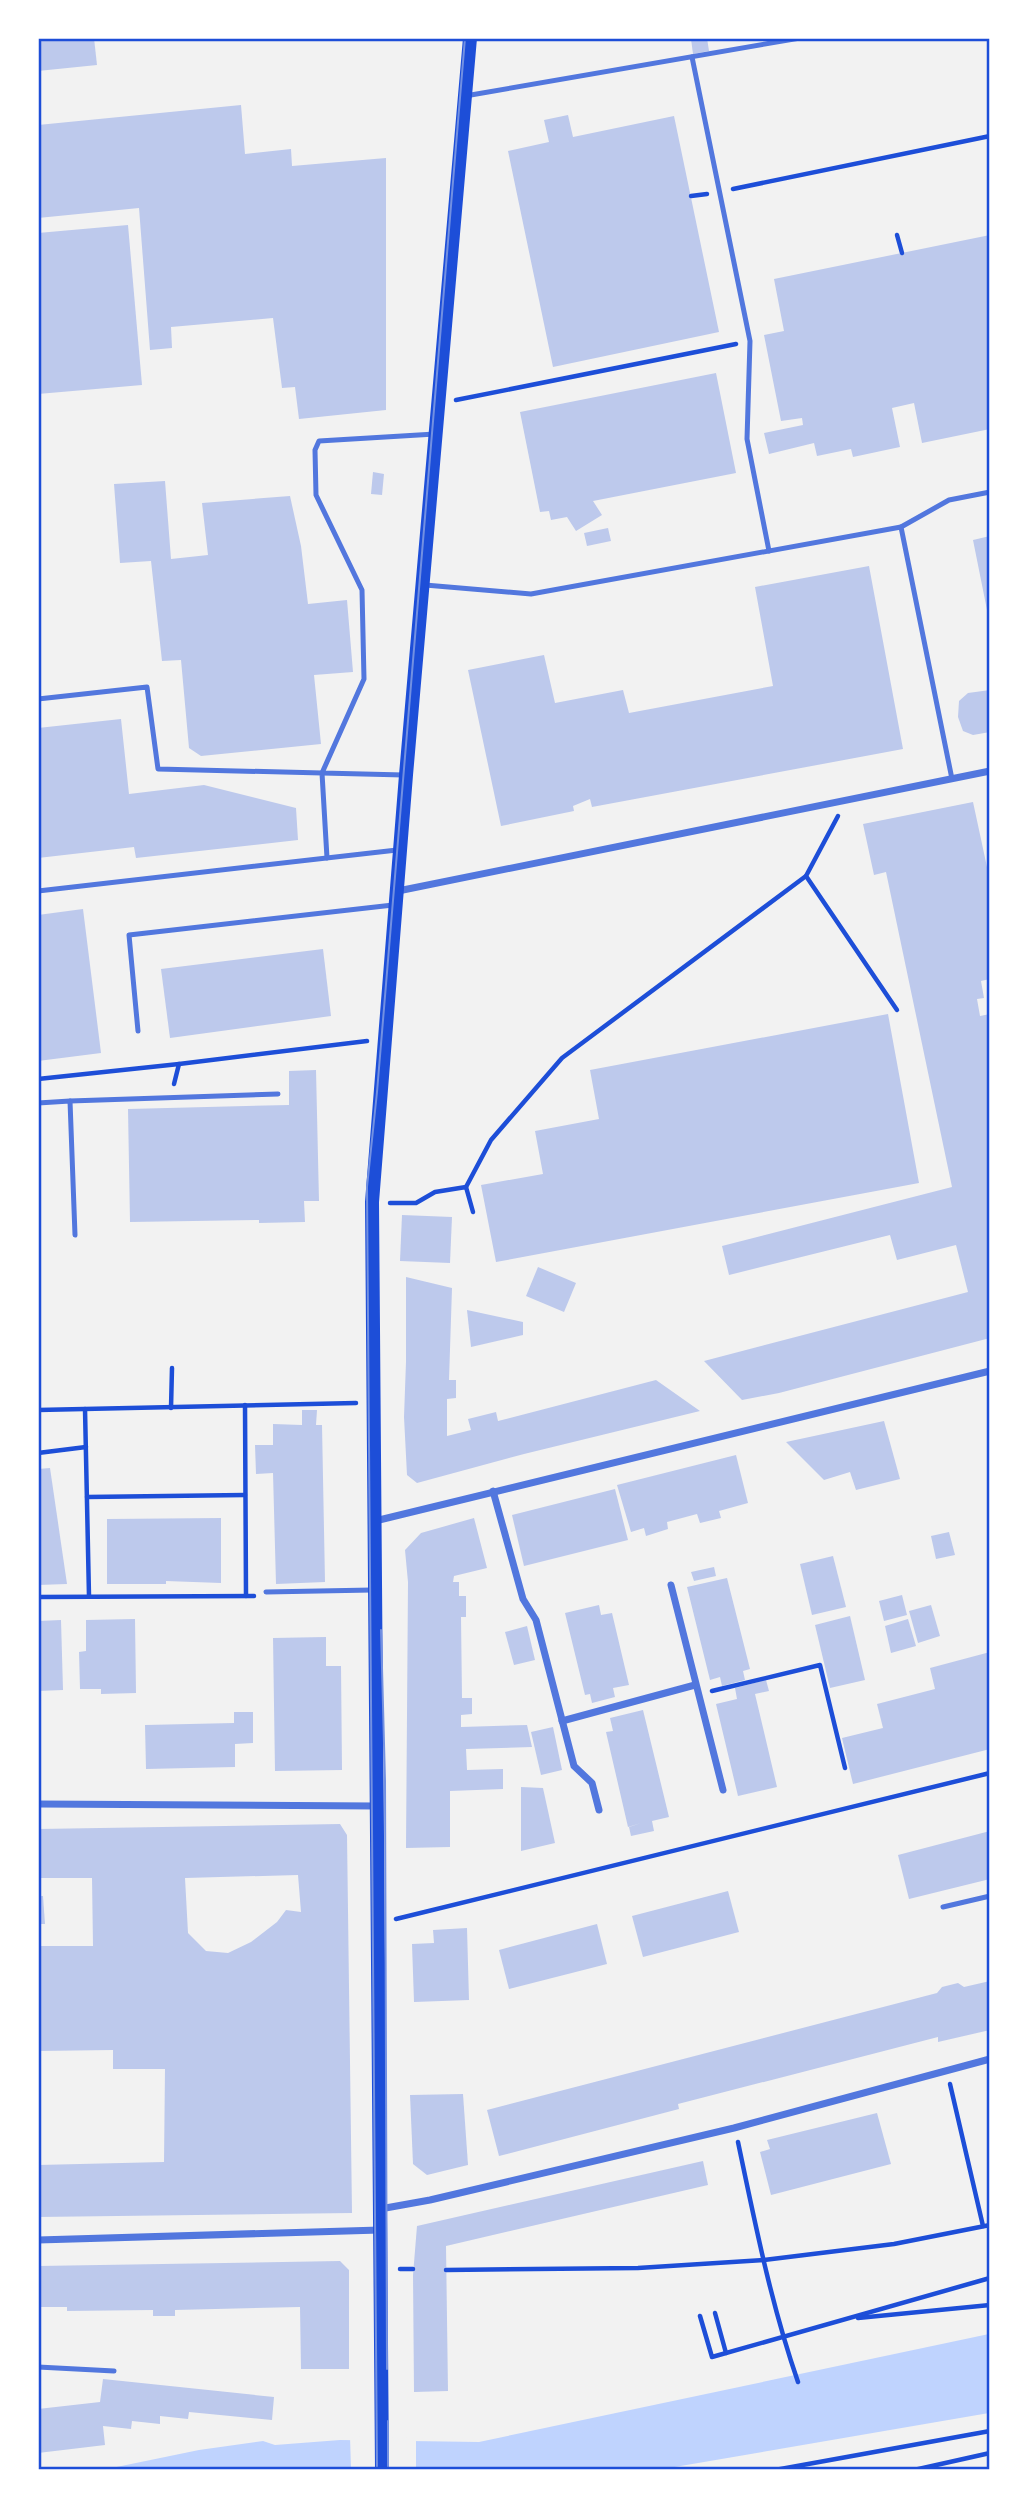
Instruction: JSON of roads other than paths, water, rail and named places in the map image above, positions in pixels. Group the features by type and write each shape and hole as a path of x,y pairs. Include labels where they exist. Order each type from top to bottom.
{"main road":[{"path":"382,2469 372,1194 470,38"}],"street":[{"path":"397,898 989,771"},
{"path":"375,1521 989,1371"},
{"path":"494,1491 523,1599 536,1620 574,1766 592,1783 599,1810"},
{"path":"671,1585 723,1790"},
{"path":"562,1721 695,1685"},
{"path":"38,1804 376,1806"},
{"path":"380,2209 430,2200 734,2128 989,2059"},
{"path":"38,2240 380,2230"}],"lane":[{"path":"465,96 800,38"},
{"path":"692,57 750,341 747,439 769,551"},
{"path":"327,858 322,773 364,679 362,590 316,495 315,450 319,441 435,434"},
{"path":"422,585 531,594 901,527 949,500 989,492"},
{"path":"901,527 952,779"},
{"path":"38,699 147,687 158,769 406,775"},
{"path":"38,891 401,850"},
{"path":"138,1031 129,935 397,898"},
{"path":"38,1103 278,1094"},
{"path":"70,1101 75,1235"},
{"path":"266,1592 375,1590"},
{"path":"943,1907 989,1896"},
{"path":"38,2367 114,2371"}],"water":[{"path":"989,2334 989,2413 663,2469 102,2470 199,2450 263,2441 275,2445 340,2440 479,2442"}],"tram line":[{"path":"377,2470 367,1187 465,38"},
{"path":"381,1630 385,1781 387,2369"},
{"path":"388,2421 388,2470"}]}
